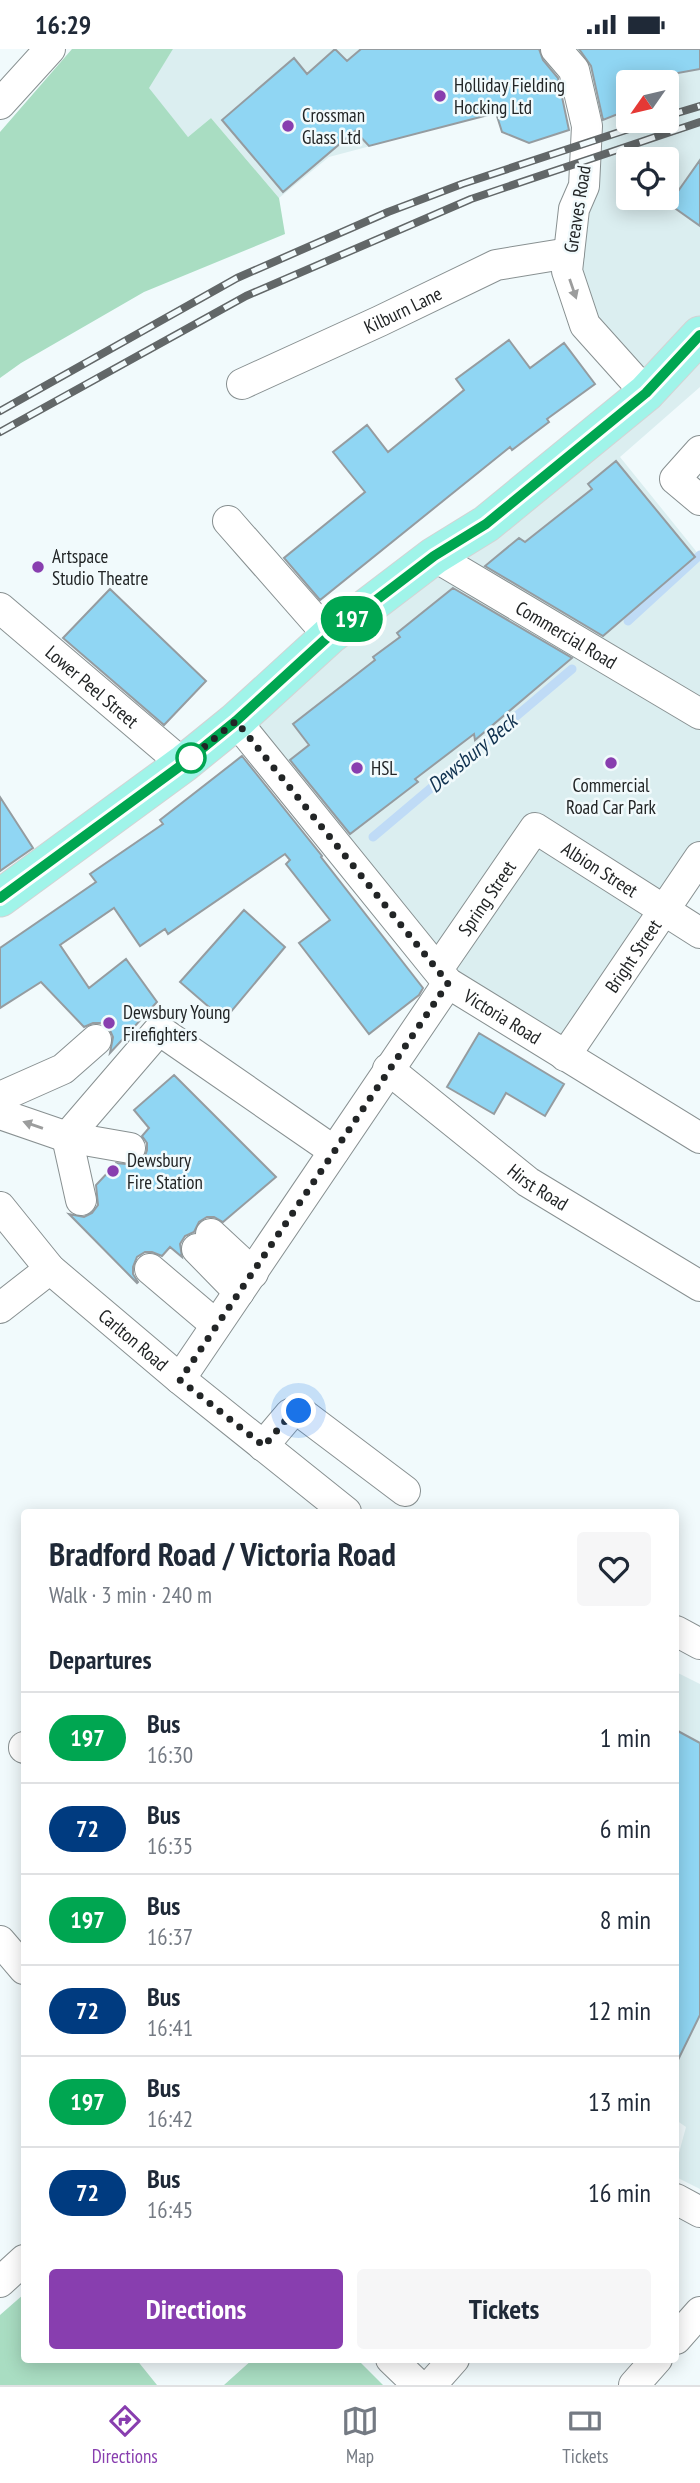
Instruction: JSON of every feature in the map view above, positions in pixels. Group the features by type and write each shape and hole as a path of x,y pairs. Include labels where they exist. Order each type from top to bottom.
{"main road":[{"path":"0,898 183,764 236,721 329,636 434,556 486,524 646,393 700,335"}],"street":[{"path":"0,104 50,49"},
{"name":"Greaves Road","path":"556,49 574,70 587,126 584,186 574,209 567,271 585,325 646,393"},
{"name":"Kilburn Lane","path":"242,384 496,265 569,253"},
{"path":"700,451 675,479 700,500"},
{"path":"228,521 329,636"},
{"name":"Commercial Road","path":"434,556 700,714"},
{"name":"Lower Peel Street","path":"0,608 183,764"},
{"name":"Victoria Road","path":"236,721 443,976 565,1056 700,1138"},
{"name":"Spring Street","path":"180,1380 388,1069 535,828"},
{"name":"Albion Street","path":"535,828 700,933"},
{"name":"Bright Street","path":"565,1056 700,857"},
{"path":"66,1137 159,1030 334,1151"},
{"path":"0,1097 63,1069 96,1040"},
{"name":"Hirst Road","path":"388,1069 528,1182 700,1286"},
{"path":"0,1114 66,1137 105,1175 66,1137"},
{"name":"Carlton Road","path":"0,1207 50,1269 180,1380 342,1509"},
{"path":"204,1241 234,1300"},
{"path":"155,1263 234,1300"},
{"path":"0,1308 50,1269"},
{"path":"264,1446 290,1415 299,1411 405,1491"},
{"path":"679,1633 700,1644"},
{"path":"0,1941 21,1966"},
{"path":"679,2201 700,2212"},
{"path":"0,2282 21,2263"},
{"path":"679,2336 700,2312"},
{"path":"395,2363 418,2385"},
{"path":"431,2385 450,2363"},
{"path":"634,2385 653,2363"}],"shaded area":[{"path":"173,49 520,49 547,79 567,131 529,143 502,132 495,113 329,157 279,198 211,118 188,137 148,88"},
{"path":"556,49 700,49 700,387 620,457 700,556 700,854 565,1056 448,983 236,721 645,394 567,271 584,186"},
{"path":"679,1674 700,1684 700,2189 679,2178 679,2153 686,2127 679,2122"}],"green space":[{"path":"72,49 173,49 149,88 188,137 211,118 279,198 285,234 144,292 21,363 0,378 0,132"},
{"path":"21,2297 21,2363 139,2363 157,2385 0,2385 0,2315"},
{"path":"249,2363 361,2363 383,2385 224,2385"}],"building":[{"name":"Holliday Fielding Hocking Ltd","path":"335,49 347,61 361,49 539,49 543,60 558,78 569,130 529,143 502,132 496,113 369,146 355,131 283,192 222,120 294,58 307,74"},
{"path":"579,49 700,49 700,69 679,73 679,70 616,70 616,115 603,120 591,66"},
{"path":"700,160 700,226 677,210 679,190"},
{"path":"509,340 530,368 564,343 595,384 547,419 549,422 512,450 510,447 320,600 284,558 365,492 333,452 367,425 388,452 464,390 456,379"},
{"path":"616,461 695,557 603,636 485,566 519,538 525,542 592,489 588,484"},
{"path":"453,588 572,658 475,740 474,734 415,779 418,782 350,834 290,760 309,745 293,724 375,660 373,657 400,637 397,633"},
{"path":"110,589 206,681 164,725 63,638"},
{"path":"242,756 423,988 419,995 369,1034 299,943 330,920 286,864 290,860 285,854 168,934 165,929 140,946 114,908 60,945 89,988 126,959 157,1002 110,1053 113,1037 109,1028 101,1023 84,1027 41,982 0,1008 0,948 96,882 90,874 163,824 160,820"},
{"path":"0,797 33,848 0,871"},
{"path":"244,910 285,947 224,1020 180,982"},
{"path":"479,1033 564,1084 545,1116 506,1093 494,1114 447,1087"},
{"path":"174,1075 276,1177 223,1222 207,1217 199,1222 194,1232 185,1236 180,1244 182,1257 170,1247 162,1256 145,1252 137,1257 133,1274 137,1283 69,1214 84,1217 92,1213 98,1205 96,1185 116,1163 135,1165 144,1159 147,1143 142,1136 149,1128 134,1110"},
{"path":"679,1732 700,1743 700,2015 679,2058"}],"waterway":[{"name":"Dewsbury Beck","path":"628,621 700,555"},
{"name":"Dewsbury Beck","path":"373,837 572,669"}],"railway":[{"path":"679,112 700,106"},
{"path":"0,432 246,296 471,199 700,122"},
{"path":"0,411 237,278 388,212 462,184 617,133"}],"bus line":[{"name":"197","path":"0,898 183,764 236,721 329,636 434,556 486,524 646,393 700,335"}],"place":[{"name":"Holliday Fielding Hocking Ltd","path":"440,96"},
{"name":"Crossman Glass Ltd","path":"288,126"},
{"name":"Artspace Studio Theatre","path":"38,567"},
{"name":"Commercial Road Car Park","path":"611,763"},
{"name":"HSL","path":"357,768"},
{"name":"Dewsbury Young Firefighters","path":"109,1023"},
{"name":"Dewsbury Fire Station","path":"113,1171"}],"route":[{"path":"191,758 183,764 236,721 448,983 180,1380 264,1446 290,1415 299,1411"}]}
